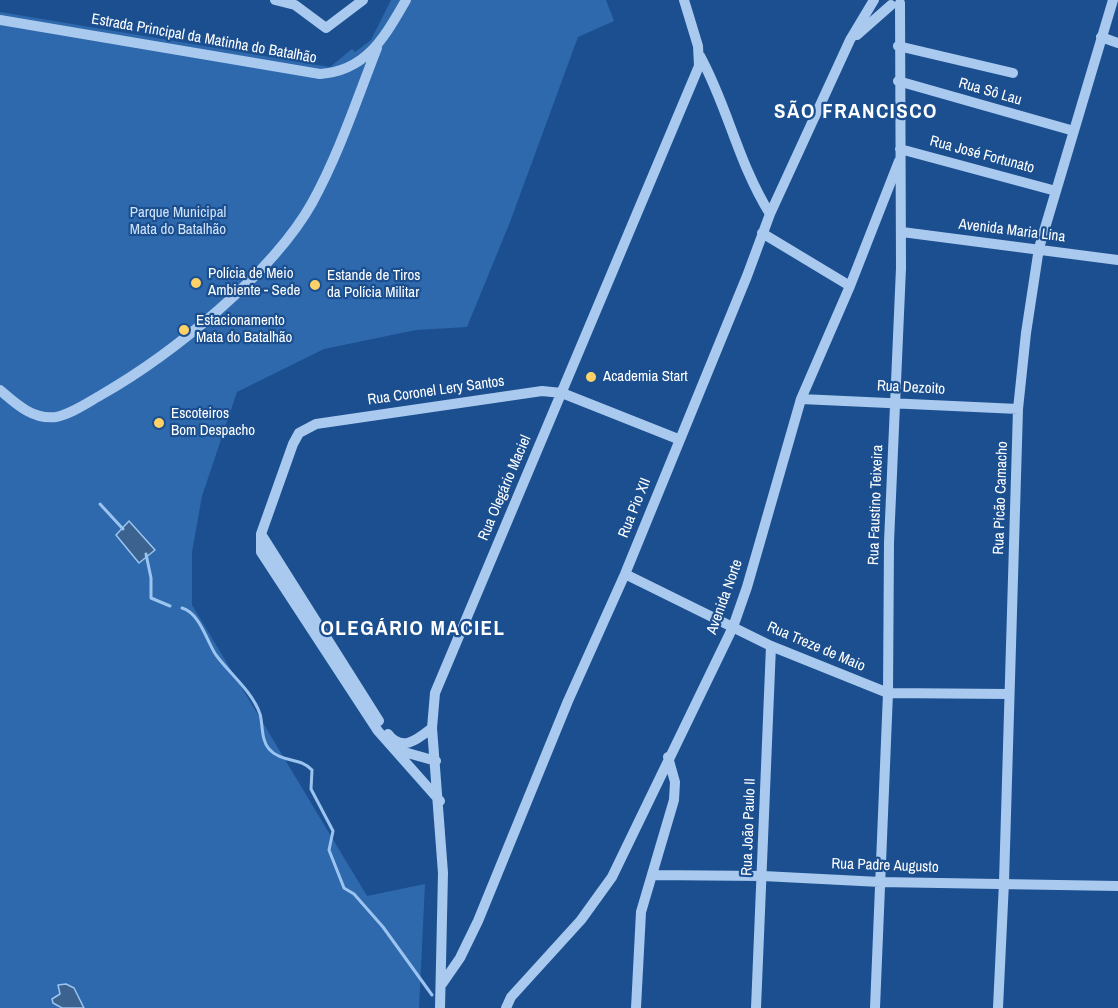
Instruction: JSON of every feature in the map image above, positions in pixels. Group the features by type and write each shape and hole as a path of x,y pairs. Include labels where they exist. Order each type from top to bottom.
{"street":[{"path":"275,0 295,5 326,28 363,0"},
{"name":"Estrada Principal da Matinha do Batalhão","path":"0,20 320,74 333,73 350,66 377,48 406,0"},
{"path":"684,0 699,56 717,92 740,157 770,214"},
{"name":"Rua Pio XII","path":"442,984 460,958 478,921 568,701 625,574 678,439 747,276 770,214 850,40 874,0"},
{"name":"Rua Picão Camacho","path":"998,1008 1018,410 1026,333 1039,248 1113,0"},
{"name":"Rua Pio XII","path":"850,40 894,2"},
{"name":"Rua Faustino Teixeira","path":"876,1008 888,693 889,542 902,232 898,46 894,2"},
{"path":"1101,37 1118,43"},
{"path":"898,46 1013,73"},
{"path":"0,390 29,413 56,417 80,407 122,383 170,350 225,303 279,249 312,204 377,48"},
{"name":"Rua Olegário Maciel","path":"440,1008 444,873 440,801 432,728 437,685 699,66 699,56"},
{"name":"Rua Sô Lau","path":"898,81 1074,131"},
{"name":"Rua José Fortunato","path":"900,154 1056,190"},
{"name":"Avenida Norte","path":"506,1008 511,998 581,920 612,877 733,627 747,587 801,399 850,286 900,154"},
{"name":"Avenida Maria Lina","path":"902,232 1118,260"},
{"path":"762,233 850,286"},
{"name":"Rua Coronel Lery Santos","path":"440,801 391,742 261,552 261,534 293,444 306,428 316,424 542,391 562,393 678,439"},
{"name":"Rua Dezoito","path":"801,399 896,402 1018,410"},
{"name":"Rua Treze de Maio","path":"625,574 771,646 888,693 1008,694"},
{"name":"Rua João Paulo II","path":"756,1008 771,646"},
{"path":"391,742 410,743 432,728"},
{"path":"391,742 410,756 436,761"},
{"path":"636,1008 641,912 674,800 675,782 668,758"},
{"name":"Rua Padre Augusto","path":"652,875 1118,886"}],"green space":[{"name":"Parque Municipal Mata do Batalhão","path":"391,0 606,0 614,21 578,37 510,222 467,327 416,330 324,349 237,392 202,496 192,552 192,605 367,896 425,884 419,1008 0,1008 0,12 330,67 352,49 355,52 371,40"}],"shaded area":[{"path":"129,521 155,550 139,563 116,535"},
{"path":"66,984 74,988 84,1008 62,1008 53,1003 52,999 60,994 58,985"}],"waterway":[{"path":"100,504 123,529"},
{"path":"146,554 151,578 151,598 170,606"},
{"path":"182,608 194,616 216,655 252,698 260,714 263,737 269,749 279,756 302,763 312,770 311,789 333,831 329,850 344,888 354,894 383,927 432,995"}],"place":[{"name":"Polícia de Meio Ambiente - Sede","path":"196,283"},
{"name":"Estande de Tiros da Polícia Militar","path":"315,285"},
{"name":"Estacionamento Mata do Batalhão","path":"184,330"},
{"name":"Academia Start","path":"591,377"},
{"name":"Escoteiros Bom Despacho","path":"159,423"}],"district":[{"name":"SÃO FRANCISCO","path":"856,112"},
{"name":"OLEGÁRIO MACIEL","path":"413,629"}]}
